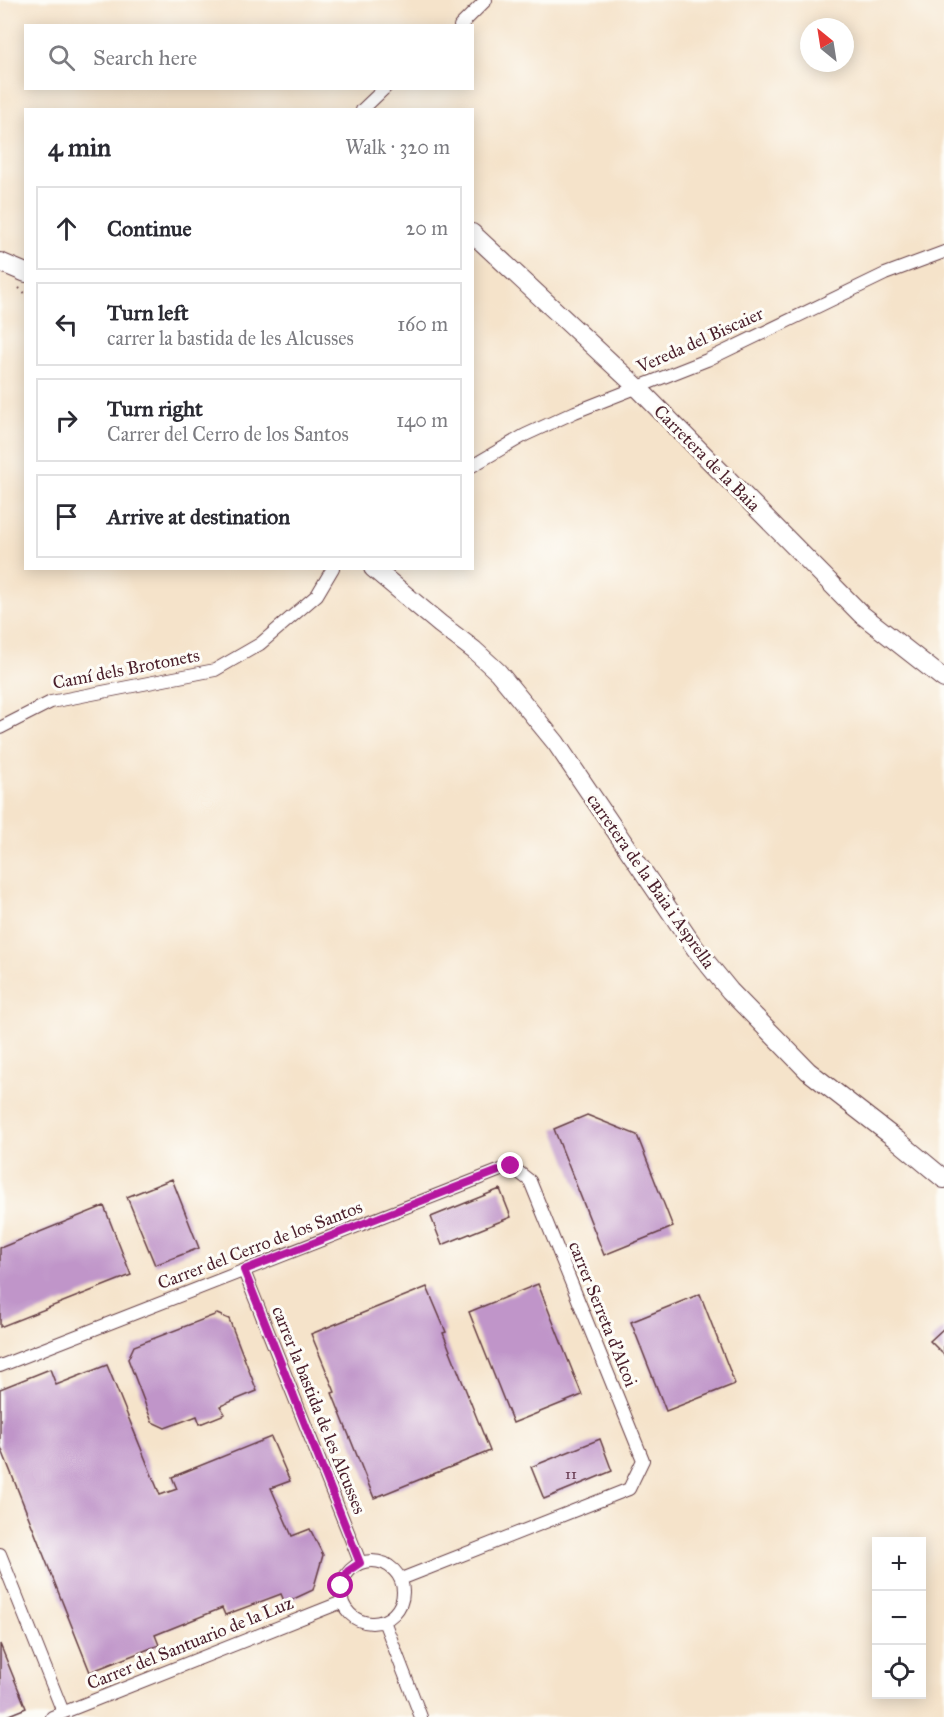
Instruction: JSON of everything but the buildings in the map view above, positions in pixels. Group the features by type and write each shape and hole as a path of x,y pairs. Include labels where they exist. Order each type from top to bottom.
{"main road":[{"name":"Carretera de la Baia","path":"474,235 637,387 861,614 944,679"},
{"path":"0,262 24,272"},
{"name":"carretera de la Baia i Asprella","path":"376,570 474,650 504,679 555,743 695,948 730,991 808,1071 944,1179"}],"street":[{"path":"462,24 486,0"},
{"path":"364,108 384,90"},
{"name":"Vereda del Biscaier","path":"474,465 525,435 575,412 707,360 885,274 944,252"},
{"name":"Camí dels Brotonets","path":"0,728 51,702 215,670 260,644 317,595 332,570"},
{"name":"Carrer del Cerro de los Santos","path":"0,1366 511,1166 530,1181"},
{"name":"carrer Serreta d'Alcoi","path":"401,1579 629,1489 643,1460 530,1181"},
{"name":"carrer la bastida de les Alcusses","path":"244,1270 360,1563"},
{"path":"0,1554 58,1715"},
{"path":"372,1560 383,1562 394,1569 401,1579 404,1591 402,1604 395,1614 384,1621 362,1622 350,1614 342,1602 341,1586 348,1571 360,1563 372,1560"},
{"name":"Carrer del Santuario de la Luz","path":"58,1715 342,1602"},
{"path":"384,1621 422,1717"}],"route":[{"path":"341,1586 348,1571 360,1563 244,1270 511,1166"}]}
